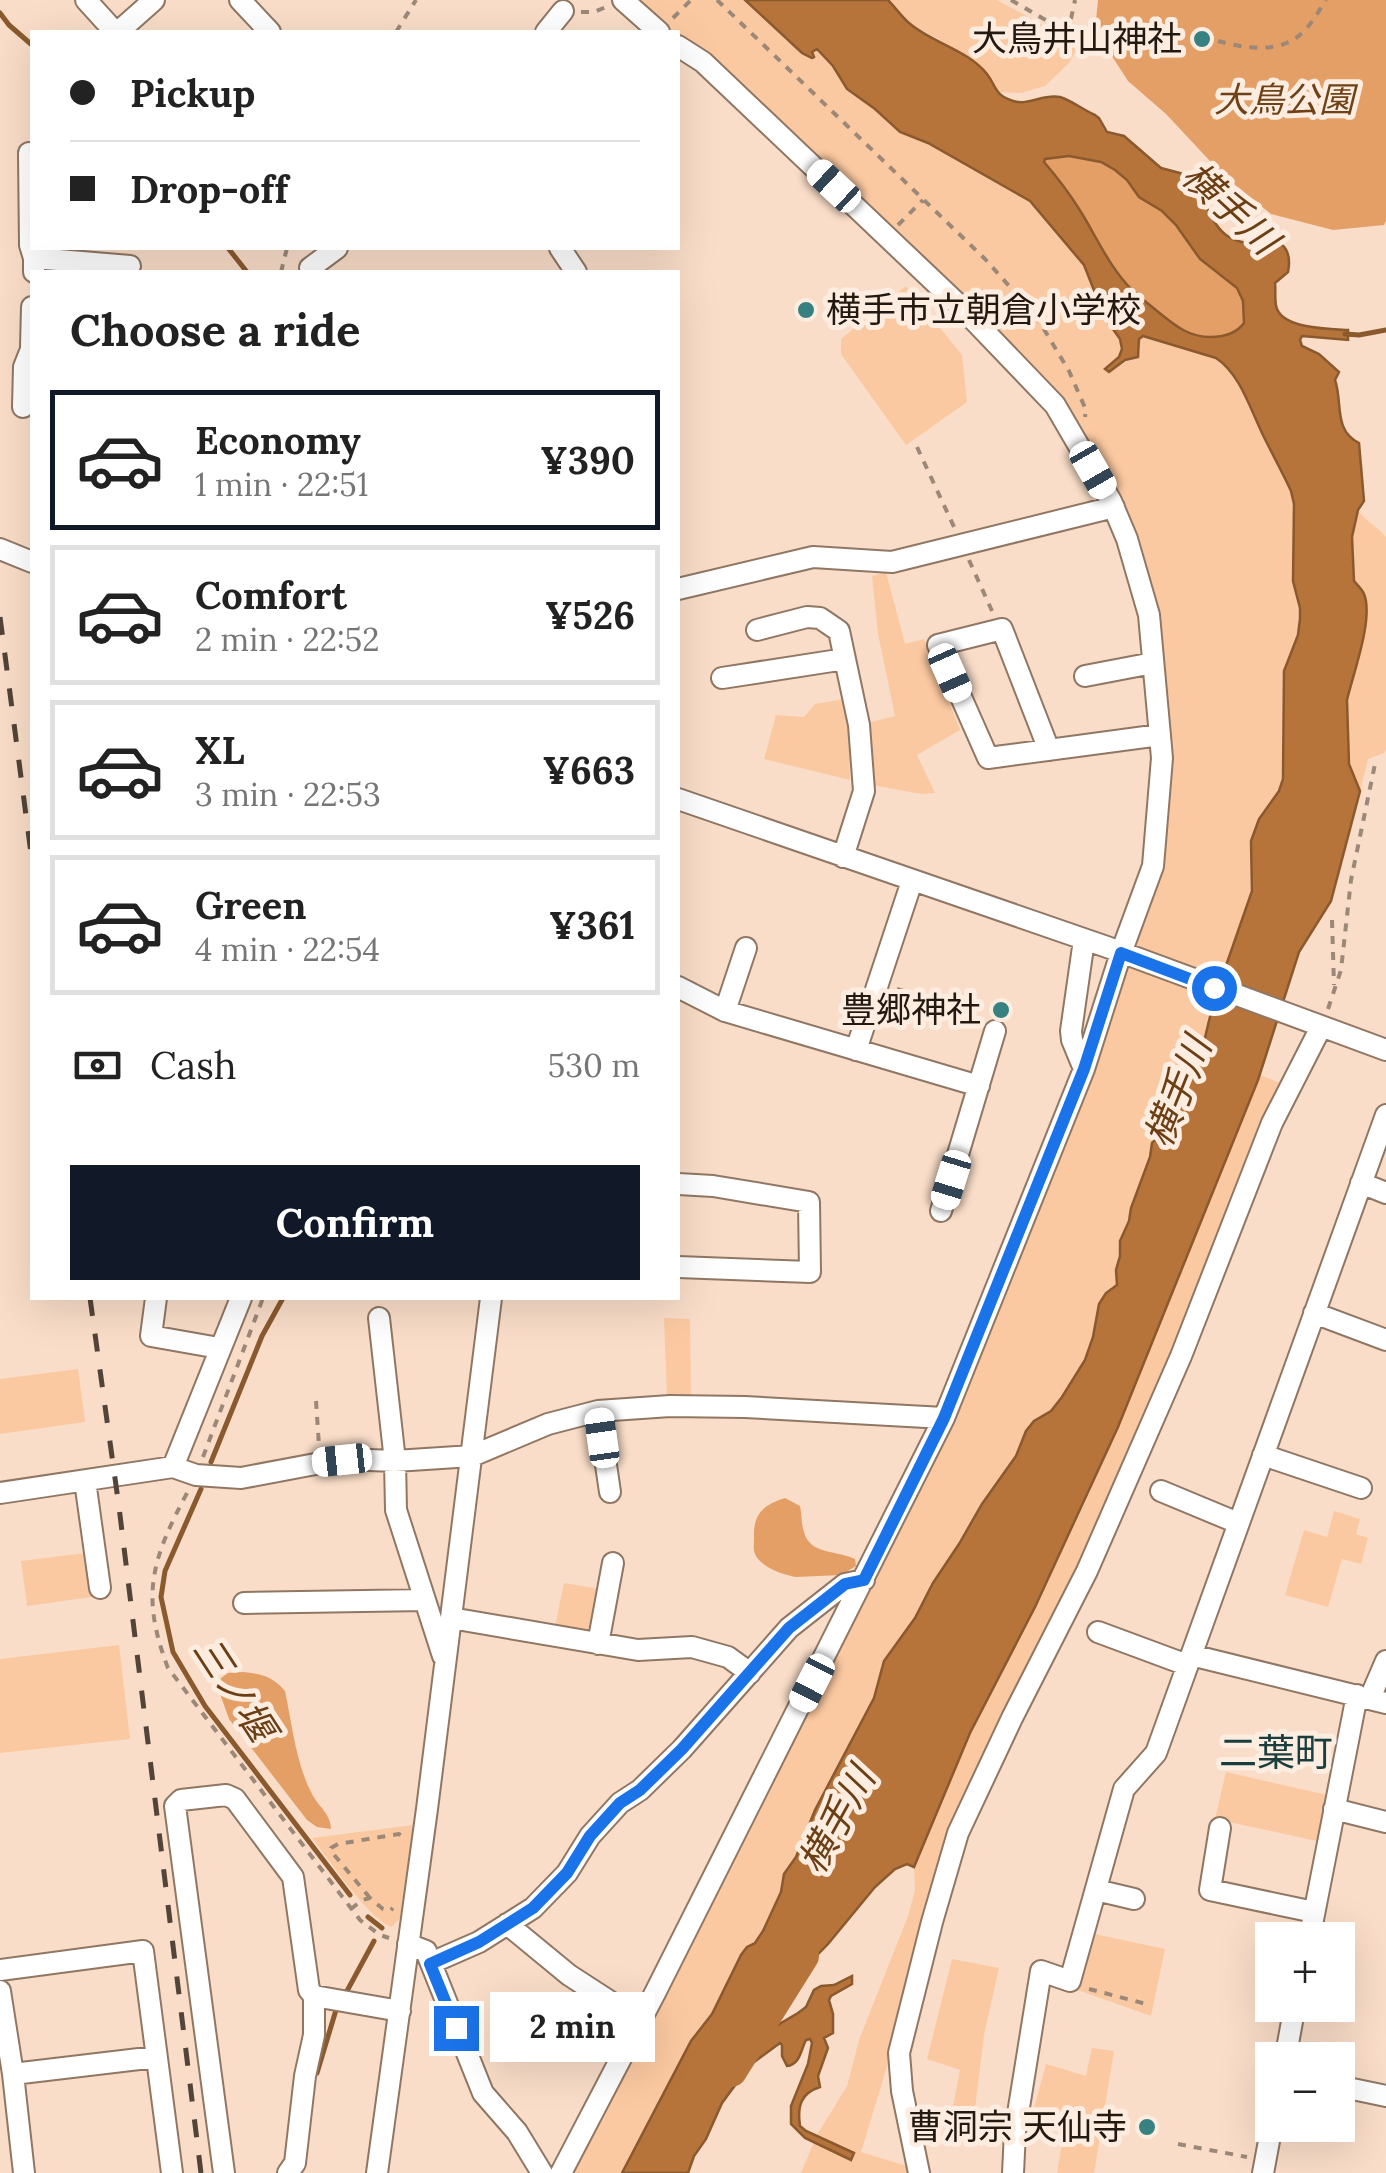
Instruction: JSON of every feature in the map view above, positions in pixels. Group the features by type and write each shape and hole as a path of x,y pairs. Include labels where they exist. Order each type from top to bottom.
{"street":[{"path":"86,0 114,30"},
{"path":"118,30 154,0"},
{"path":"240,0 268,30"},
{"path":"623,0 656,30"},
{"path":"548,30 563,11"},
{"path":"561,2173 944,1418 1128,955 1153,866 1162,758 1149,615 1127,539 1114,507 1055,405 963,309 703,62 680,47"},
{"path":"29,153 30,245"},
{"path":"310,268 333,250"},
{"path":"34,265 131,262"},
{"path":"23,406 24,367 30,352"},
{"path":"680,589 813,557 892,562 1114,507"},
{"path":"0,550 30,561"},
{"path":"756,630 807,617 820,618 839,631 858,726 864,791 843,857"},
{"path":"1049,750 1002,628 938,645 988,758 1049,750 1160,735"},
{"path":"722,678 845,658"},
{"path":"1084,676 1153,663"},
{"path":"680,799 1322,1021 1386,1050"},
{"path":"856,1050 912,881"},
{"path":"1084,940 1071,1031 1084,1069"},
{"path":"725,1011 746,948"},
{"path":"680,987 725,1011 979,1086"},
{"path":"919,2173 902,2090 899,2053 958,1833 1088,1571 1181,1356 1272,1123 1322,1021"},
{"path":"941,1211 995,1031"},
{"path":"1013,2173 1015,2132 1041,1971 1070,1981 1124,1789 1156,1752 1386,1115"},
{"path":"1362,1183 1386,1193"},
{"path":"680,1184 809,1202 810,1272 680,1267"},
{"path":"156,1300 151,1336 219,1348"},
{"path":"173,1467 240,1300"},
{"path":"377,2173 491,1300"},
{"path":"1314,1313 1386,1340"},
{"path":"379,1318 395,1461 396,1510 446,1663"},
{"path":"0,1493 173,1467 196,1474 241,1478 320,1462 472,1456 548,1424 598,1411 670,1406 745,1407 944,1418"},
{"path":"598,1411 610,1492"},
{"path":"1263,1454 1362,1488"},
{"path":"86,1481 100,1588"},
{"path":"1161,1491 1238,1523"},
{"path":"598,1644 614,1563"},
{"path":"430,1964 479,1942 533,1908 567,1873 590,1836 620,1803 640,1790 682,1749 789,1628 845,1584 864,1580"},
{"path":"244,1603 426,1600"},
{"path":"451,1618 638,1650 692,1647 728,1657 750,1673"},
{"path":"1098,1632 1189,1660 1371,1699"},
{"path":"1312,1922 1334,1809 1386,1660"},
{"path":"224,2173 176,1806 181,1800 226,1795 235,1799 293,1877 309,1990 314,1996 314,2034 295,2162 288,2173"},
{"path":"1334,1809 1386,1822"},
{"path":"1220,1828 1210,1890 1314,1912"},
{"path":"1096,1890 1134,1899"},
{"path":"508,1924 570,1975 640,2021"},
{"path":"408,1944 426,1951 482,2093 517,2132 542,2173"},
{"path":"0,1970 142,1951 172,2173"},
{"path":"0,1991 24,2173"},
{"path":"314,1996 400,2011"},
{"path":"13,2074 156,2056"},
{"path":"1355,2090 1386,2096"},
{"path":"1264,2167 1269,2142"}],"path":[{"path":"397,30 416,0"},
{"path":"563,11 594,12 623,0"},
{"path":"660,30 691,0"},
{"path":"716,0 985,259 1036,316 1069,371 1086,410 1084,424 1074,438"},
{"path":"1011,0 1068,32 1074,0"},
{"path":"1218,41 1263,48 1292,41 1326,0"},
{"path":"886,236 923,200"},
{"path":"1322,1021 1341,970 1351,880 1375,764"},
{"path":"1332,920 1334,991"},
{"path":"1333,948 1343,948"},
{"path":"878,982 947,1005"},
{"path":"316,1401 320,1462"},
{"path":"168,1668 360,1920 380,1935 408,1944"},
{"path":"394,1908 383,1909 370,1898 330,1848 403,1836"},
{"path":"352,1909 370,1898"},
{"path":"1070,1981 1150,2005"},
{"path":"1178,2144 1264,2167"}],"shaded area":[{"path":"623,0 745,0 787,41 812,52 817,49 847,89 913,138 1030,201 1084,265 1105,318 1121,339 1119,358 1106,368 1131,360 1140,352 1139,339 1143,336 1216,358 1224,365 1244,392 1291,491 1293,581 1300,619 1284,671 1283,779 1259,819 1252,891 1214,1000 1203,1046 1173,1113 1152,1143 1120,1241 1117,1285 1106,1293 1085,1360 1051,1411 1026,1431 1016,1456 884,1661 874,1698 784,1874 781,1892 763,1931 741,1955 622,2173 561,2173 944,1418 1153,866 1154,680 1111,501 1055,405 680,48 680,30 657,30"},
{"path":"888,0 997,0 1065,37 1076,51 1045,86 1021,93 997,92 940,40 910,24"},
{"path":"906,286 962,355 967,402 906,445 841,354 841,339"},
{"path":"1358,510 1386,537 1386,749 1368,759 1360,791 1349,764 1347,700 1367,611 1351,565"},
{"path":"886,572 905,644 924,639 960,730 917,755 935,793 872,785 864,724 895,716 878,634 872,576"},
{"path":"844,699 850,780 764,759 776,715 804,717 815,704"},
{"path":"1260,1075 1290,1087 1181,1356 958,1833 861,2152 916,2169 914,2173 801,2173 817,2135 847,2086 859,2040 908,1916 915,1890 914,1867 970,1733 1085,1503"},
{"path":"664,1318 690,1319 691,1397 667,1398"},
{"path":"78,1369 85,1422 0,1434 0,1379"},
{"path":"1334,1511 1360,1519 1356,1534 1368,1538 1361,1564 1342,1559 1328,1607 1285,1595 1304,1530 1327,1537"},
{"path":"86,1553 92,1597 27,1606 21,1561"},
{"path":"564,1583 599,1589 590,1634 555,1627"},
{"path":"119,1645 130,1739 0,1753 0,1659"},
{"path":"1226,1772 1327,1795 1317,1841 1215,1819"},
{"path":"413,1825 400,1918 392,1927 361,1901 312,1838"},
{"path":"1090,1933 1165,1949 1151,2016 1075,1989"},
{"path":"952,1959 999,1968 984,2035 972,2133 949,2127 960,2070 927,2059"},
{"path":"1092,2048 1114,2051 1094,2173 1057,2173 1065,2124 1031,2119 1046,2064 1086,2076"}],"green space":[{"name":"大鳥公園","path":"1098,0 1386,0 1384,225 1333,230 1271,214 1224,176 1166,114 1128,81 1095,30"},
{"path":"1069,156 1101,162 1115,170 1128,180 1139,197 1162,211 1200,259 1237,288 1243,301 1241,327 1220,336 1190,333 1132,290 1043,162"},
{"path":"785,1498 800,1506 803,1529 812,1545 855,1559 856,1566 841,1575 796,1577 762,1563 754,1550 755,1523 765,1507"},
{"path":"243,1672 266,1677 285,1691 302,1770 331,1829 317,1827 307,1820 229,1719 219,1691 221,1678"}],"water":[{"path":"745,0 888,0 918,30 979,66 1002,96 1019,102 1064,98 1095,115 1107,132 1124,136 1161,168 1187,175 1216,223 1232,239 1281,244 1286,250 1288,272 1275,283 1276,306 1282,316 1309,327 1348,330 1348,340 1302,336 1300,340 1302,346 1319,354 1339,372 1335,380 1342,423 1359,443 1364,501 1352,537 1354,581 1364,594 1366,617 1347,700 1349,764 1360,791 1331,901 1299,952 1258,1080 1118,1427 1035,1607 970,1733 914,1867 907,1864 895,1869 875,1887 747,2031 749,2036 759,2036 806,2007 814,1990 852,1976 852,1984 829,2000 833,2033 824,2038 828,2048 818,2076 820,2087 805,2097 799,2112 800,2126 854,2153 851,2160 805,2138 791,2124 791,2106 808,2064 810,2039 791,2065 787,2066 782,2056 780,2043 750,2065 722,2103 688,2173 622,2173 741,1955 763,1931 781,1892 784,1874 874,1698 884,1661 1016,1456 1026,1431 1051,1411 1085,1360 1099,1304 1117,1285 1120,1241 1152,1143 1173,1113 1203,1046 1214,1000 1252,891 1251,841 1283,779 1284,671 1300,619 1293,581 1291,491 1232,373 1216,358 1143,336 1139,339 1138,357 1125,360 1109,372 1105,369 1122,349 1120,339 1105,318 1084,265 1030,201 928,143 900,132 847,89 817,49 812,58","holes":["1069,156 1101,162 1127,180 1139,197 1162,211 1200,259 1237,288 1243,301 1244,323 1237,330 1215,337 1190,333 1136,293 1110,263 1072,199 1044,162"]}],"waterway":[{"name":"三ノ堰","path":"0,13 30,43"},
{"name":"三ノ堰","path":"230,250 245,270"},
{"path":"1345,334 1386,330"},
{"name":"三ノ堰","path":"211,1462 262,1336 282,1300"},
{"name":"三ノ堰","path":"201,1489 165,1571 161,1597 173,1652 205,1706 350,1895"},
{"name":"三ノ堰","path":"368,1917 382,1928"},
{"name":"三ノ堰","path":"347,1991 374,1941"},
{"name":"横手川","path":"731,2071 803,1956"},
{"name":"三ノ堰","path":"317,2073 336,2010"}],"railway":[{"path":"0,617 30,846"},
{"path":"90,1300 201,2173"}],"place":[{"name":"大鳥井山神社","path":"1202,39"},
{"name":"横手市立朝倉小学校","path":"806,310"},
{"name":"豊郷神社","path":"1001,1010"},
{"name":"曹洞宗 天仙寺","path":"1147,2127"}],"district":[{"name":"二葉町","path":"1276,1753"}],"route":[{"path":"456,2028 430,1964 479,1942 533,1908 567,1873 590,1836 620,1803 640,1790 682,1749 789,1628 845,1584 864,1580 944,1418 1084,1069 1121,953 1214,988"}]}
